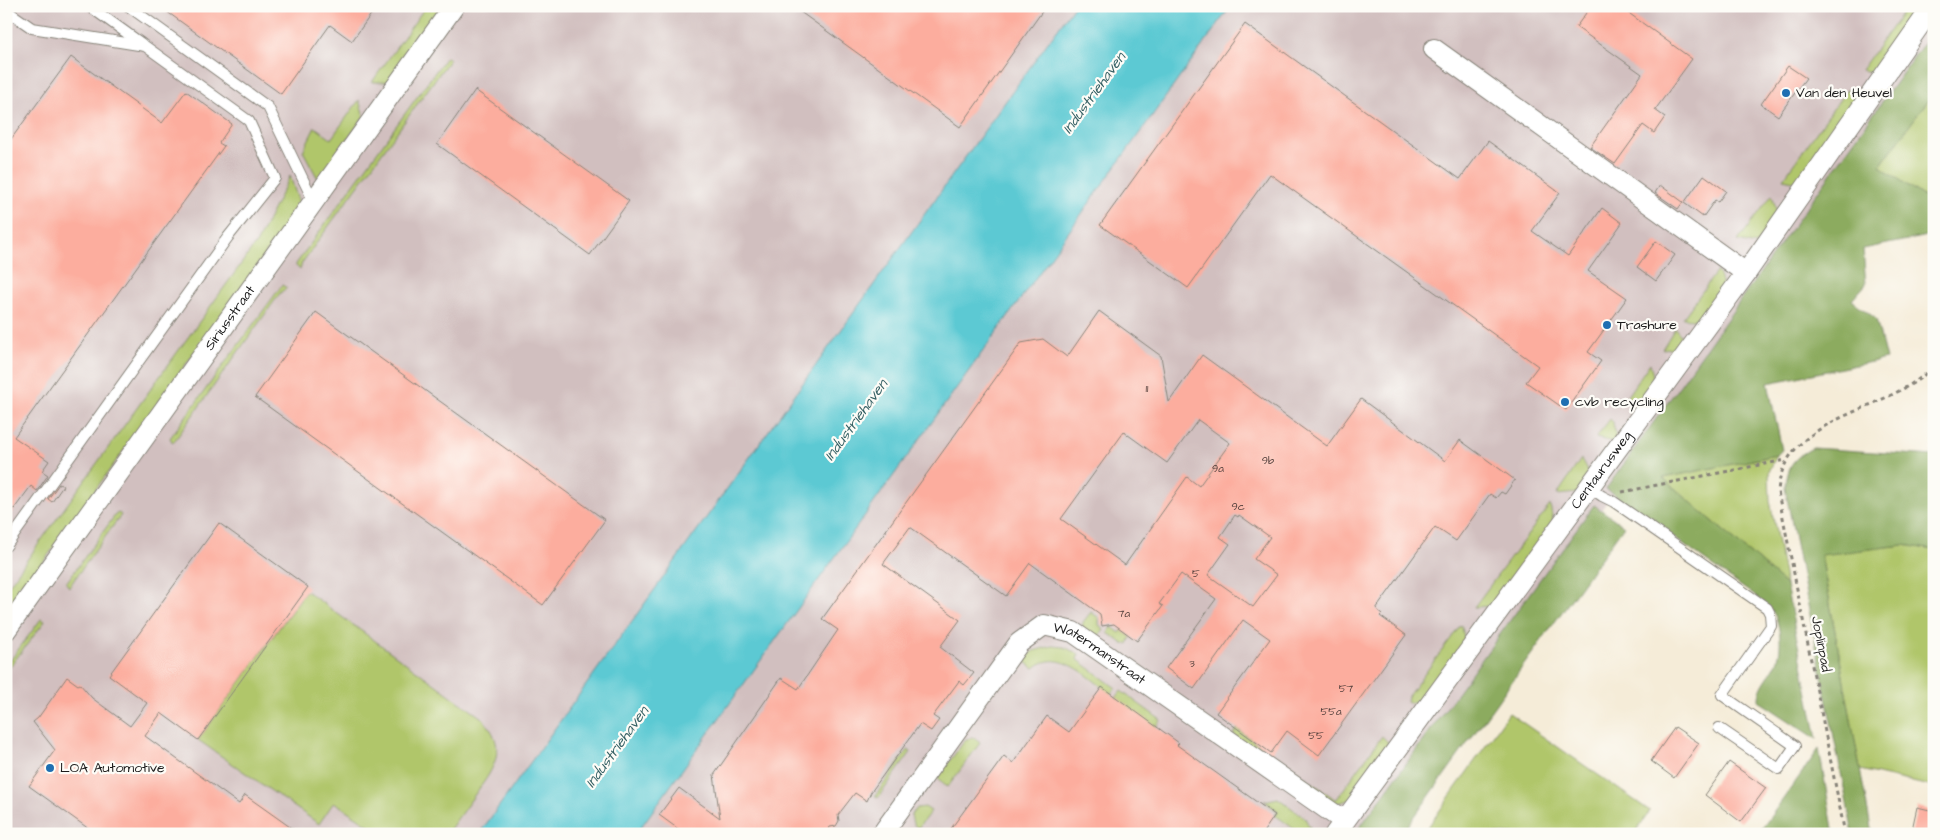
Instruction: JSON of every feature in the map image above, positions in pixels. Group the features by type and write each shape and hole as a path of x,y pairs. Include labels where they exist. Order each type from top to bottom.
{"street":[{"name":"Siriusstraat","path":"6,630 454,6"},
{"name":"Centaurusweg","path":"1340,828 1595,492 1933,6"},
{"path":"1434,49 1746,273"},
{"name":"Watermanstraat","path":"882,834 1019,643 1044,625 1073,632 1340,828"}],"lane":[{"path":"6,546 228,237 275,178 249,121 89,6"},
{"path":"128,6 268,107 314,202"},
{"path":"6,10 32,28 145,46"},
{"path":"1595,492 1614,502 1767,608 1770,614 1771,626 1722,695 1795,746 1779,769 1719,728"}],"path":[{"name":"Joplinpad","path":"1845,834 1778,492 1779,477 1786,460 1794,448 1812,433 1914,384 1934,366"},
{"path":"1595,492 1786,460"}],"shaded area":[{"path":"6,6 1094,6 498,834 6,834"},
{"path":"1217,6 1934,6 1934,29 1377,834 623,834"}],"green space":[{"path":"426,6 443,6 389,82 372,82"},
{"path":"1907,6 1927,6 1877,73 1861,70"},
{"path":"1934,29 1934,92 1880,166 1934,204 1934,241 1932,235 1863,249 1866,284 1852,300 1876,319 1886,359 1768,383 1782,450 1777,455 1663,478 1786,585 1817,739 1759,701 1760,691 1778,660 1780,646 1778,624 1772,610 1606,489"},
{"path":"446,57 450,59 302,263 300,270 296,264"},
{"path":"1848,88 1855,103 1798,182 1783,179"},
{"path":"1934,92 1934,204 1880,166"},
{"path":"359,100 364,116 320,177 317,177 303,151 315,127 331,139"},
{"path":"290,176 300,206 21,593 19,592 19,595 6,613 6,589 257,242"},
{"path":"1772,195 1777,212 1756,245 1738,241"},
{"path":"1717,271 1724,289 1702,320 1683,318"},
{"path":"282,285 287,288 281,292 173,443 170,438"},
{"path":"1675,328 1686,342 1682,347 1662,349"},
{"path":"1650,363 1655,384 1645,399 1628,402 1625,399"},
{"path":"1610,419 1613,422 1616,439 1613,442 1596,438"},
{"path":"1813,448 1934,456 1934,550 1904,545 1821,555 1872,834 1853,834 1785,488 1792,464 1796,459"},
{"path":"1777,455 1769,472 1770,501 1786,585 1663,478"},
{"path":"1581,459 1590,475 1577,493 1557,495"},
{"path":"1550,505 1554,525 1496,606 1474,607"},
{"path":"1594,505 1624,526 1402,834 1355,834"},
{"path":"119,513 121,515 69,587 66,583 116,514"},
{"path":"1904,545 1934,550 1934,787 1860,770 1821,554"},
{"path":"306,591 482,718 490,728 497,747 494,765 447,834 382,834 334,802 319,824 198,740"},
{"path":"1091,612 1099,618 1099,625 1104,629 1095,642 1082,628 1083,622"},
{"path":"41,619 45,621 6,672 6,666"},
{"path":"1461,625 1466,647 1427,701 1411,703 1407,701 1408,696"},
{"path":"1112,627 1120,633 1122,630 1131,637 1128,644 1126,643 1125,645 1108,633"},
{"path":"1052,646 1064,647 1079,654 1077,659 1116,688 1111,694 1084,673 1064,663 1044,662 1034,668 1023,661 1033,651"},
{"path":"1121,691 1161,720 1156,727 1116,698"},
{"path":"1509,713 1650,811 1634,834 1423,834"},
{"path":"1237,729 1262,747 1257,753 1233,735"},
{"path":"1382,736 1392,746 1352,799 1334,804 1276,766 1281,760 1336,800"},
{"path":"974,738 980,743 948,787 937,778 966,739"},
{"path":"1819,749 1834,834 1758,834"},
{"path":"908,750 911,752 878,798 875,796"},
{"path":"1278,798 1305,818 1313,834 1301,834 1275,815 1278,811 1264,801"},
{"path":"925,807 931,811 918,828 913,824 911,815 917,808"}],"water":[{"name":"Industriehaven","path":"1074,6 1231,6 636,834 479,834"}],"building":[{"path":"159,6 377,6 352,41 330,25 281,94"},
{"path":"792,6 1046,6 960,127"},
{"path":"1591,6 1619,6 1692,59 1655,110 1665,117 1654,133 1643,125 1615,164 1590,147 1642,74 1576,27"},
{"path":"1245,24 1460,179 1488,141 1560,193 1532,231 1568,256 1602,208 1622,223 1588,271 1627,298 1588,352 1601,361 1566,410 1526,382 1538,366 1270,174 1188,288 1100,225"},
{"path":"71,57 162,123 186,91 232,124 219,143 224,146 14,437 49,461 42,471 48,475 37,491 31,486 6,520 6,146"},
{"path":"1788,66 1806,78 1778,116 1761,104"},
{"path":"475,90 629,201 590,255 437,144"},
{"path":"1704,175 1726,191 1718,202 1715,200 1703,217 1684,203"},
{"path":"1660,185 1683,202 1678,209 1655,193"},
{"path":"1656,241 1675,255 1656,281 1637,267"},
{"path":"1099,311 1161,356 1169,402 1202,355 1327,446 1361,399 1445,461 1460,440 1515,480 1505,494 1501,492 1496,498 1490,494 1456,541 1435,527 1376,609 1382,614 1380,616 1406,635 1319,755 1287,731 1271,753 1216,713 1270,639 1243,620 1194,689 1166,668 1216,599 1181,574 1159,604 1163,606 1137,641 1114,624 1102,626 1100,614 1030,563 1006,596 910,527 883,564 960,620 940,647 974,673 964,685 959,681 933,716 939,720 931,731 920,724 871,792 867,801 855,793 838,815 839,821 836,826 830,827 825,834 685,834 659,815 679,788 720,818 714,775 781,678 798,689 838,630 822,619 1021,343 1043,339 1067,357","holes":["1198,420 1230,443 1199,486 1187,477 1125,565 1061,519 1124,432 1167,463","1235,515 1238,517 1239,515 1270,537 1254,559 1277,575 1253,607 1208,575 1230,544 1220,537"]},
{"path":"316,312 605,520 543,605 255,397"},
{"path":"59,484 63,486 52,502 48,499"},
{"path":"219,523 308,587 198,740 161,713 145,736 239,804 245,795 300,834 96,834 29,786 55,750 33,722 38,718 67,677 78,685 80,684 92,698 130,726 147,703 109,675"},
{"path":"1102,687 1179,743 1177,745 1275,815 1262,834 947,834 1004,756 1013,763 1047,716 1069,732"},
{"path":"1675,727 1699,743 1674,778 1651,761"},
{"path":"1729,762 1766,788 1741,822 1705,795"},
{"path":"1917,807 1934,811 1934,834 1911,834"}],"place":[{"name":"Van den Heuvel","path":"1786,93"},
{"name":"Trashure","path":"1607,325"},
{"name":"cvb recycling","path":"1565,402"},
{"name":"LOA Automotive","path":"50,768"}]}
